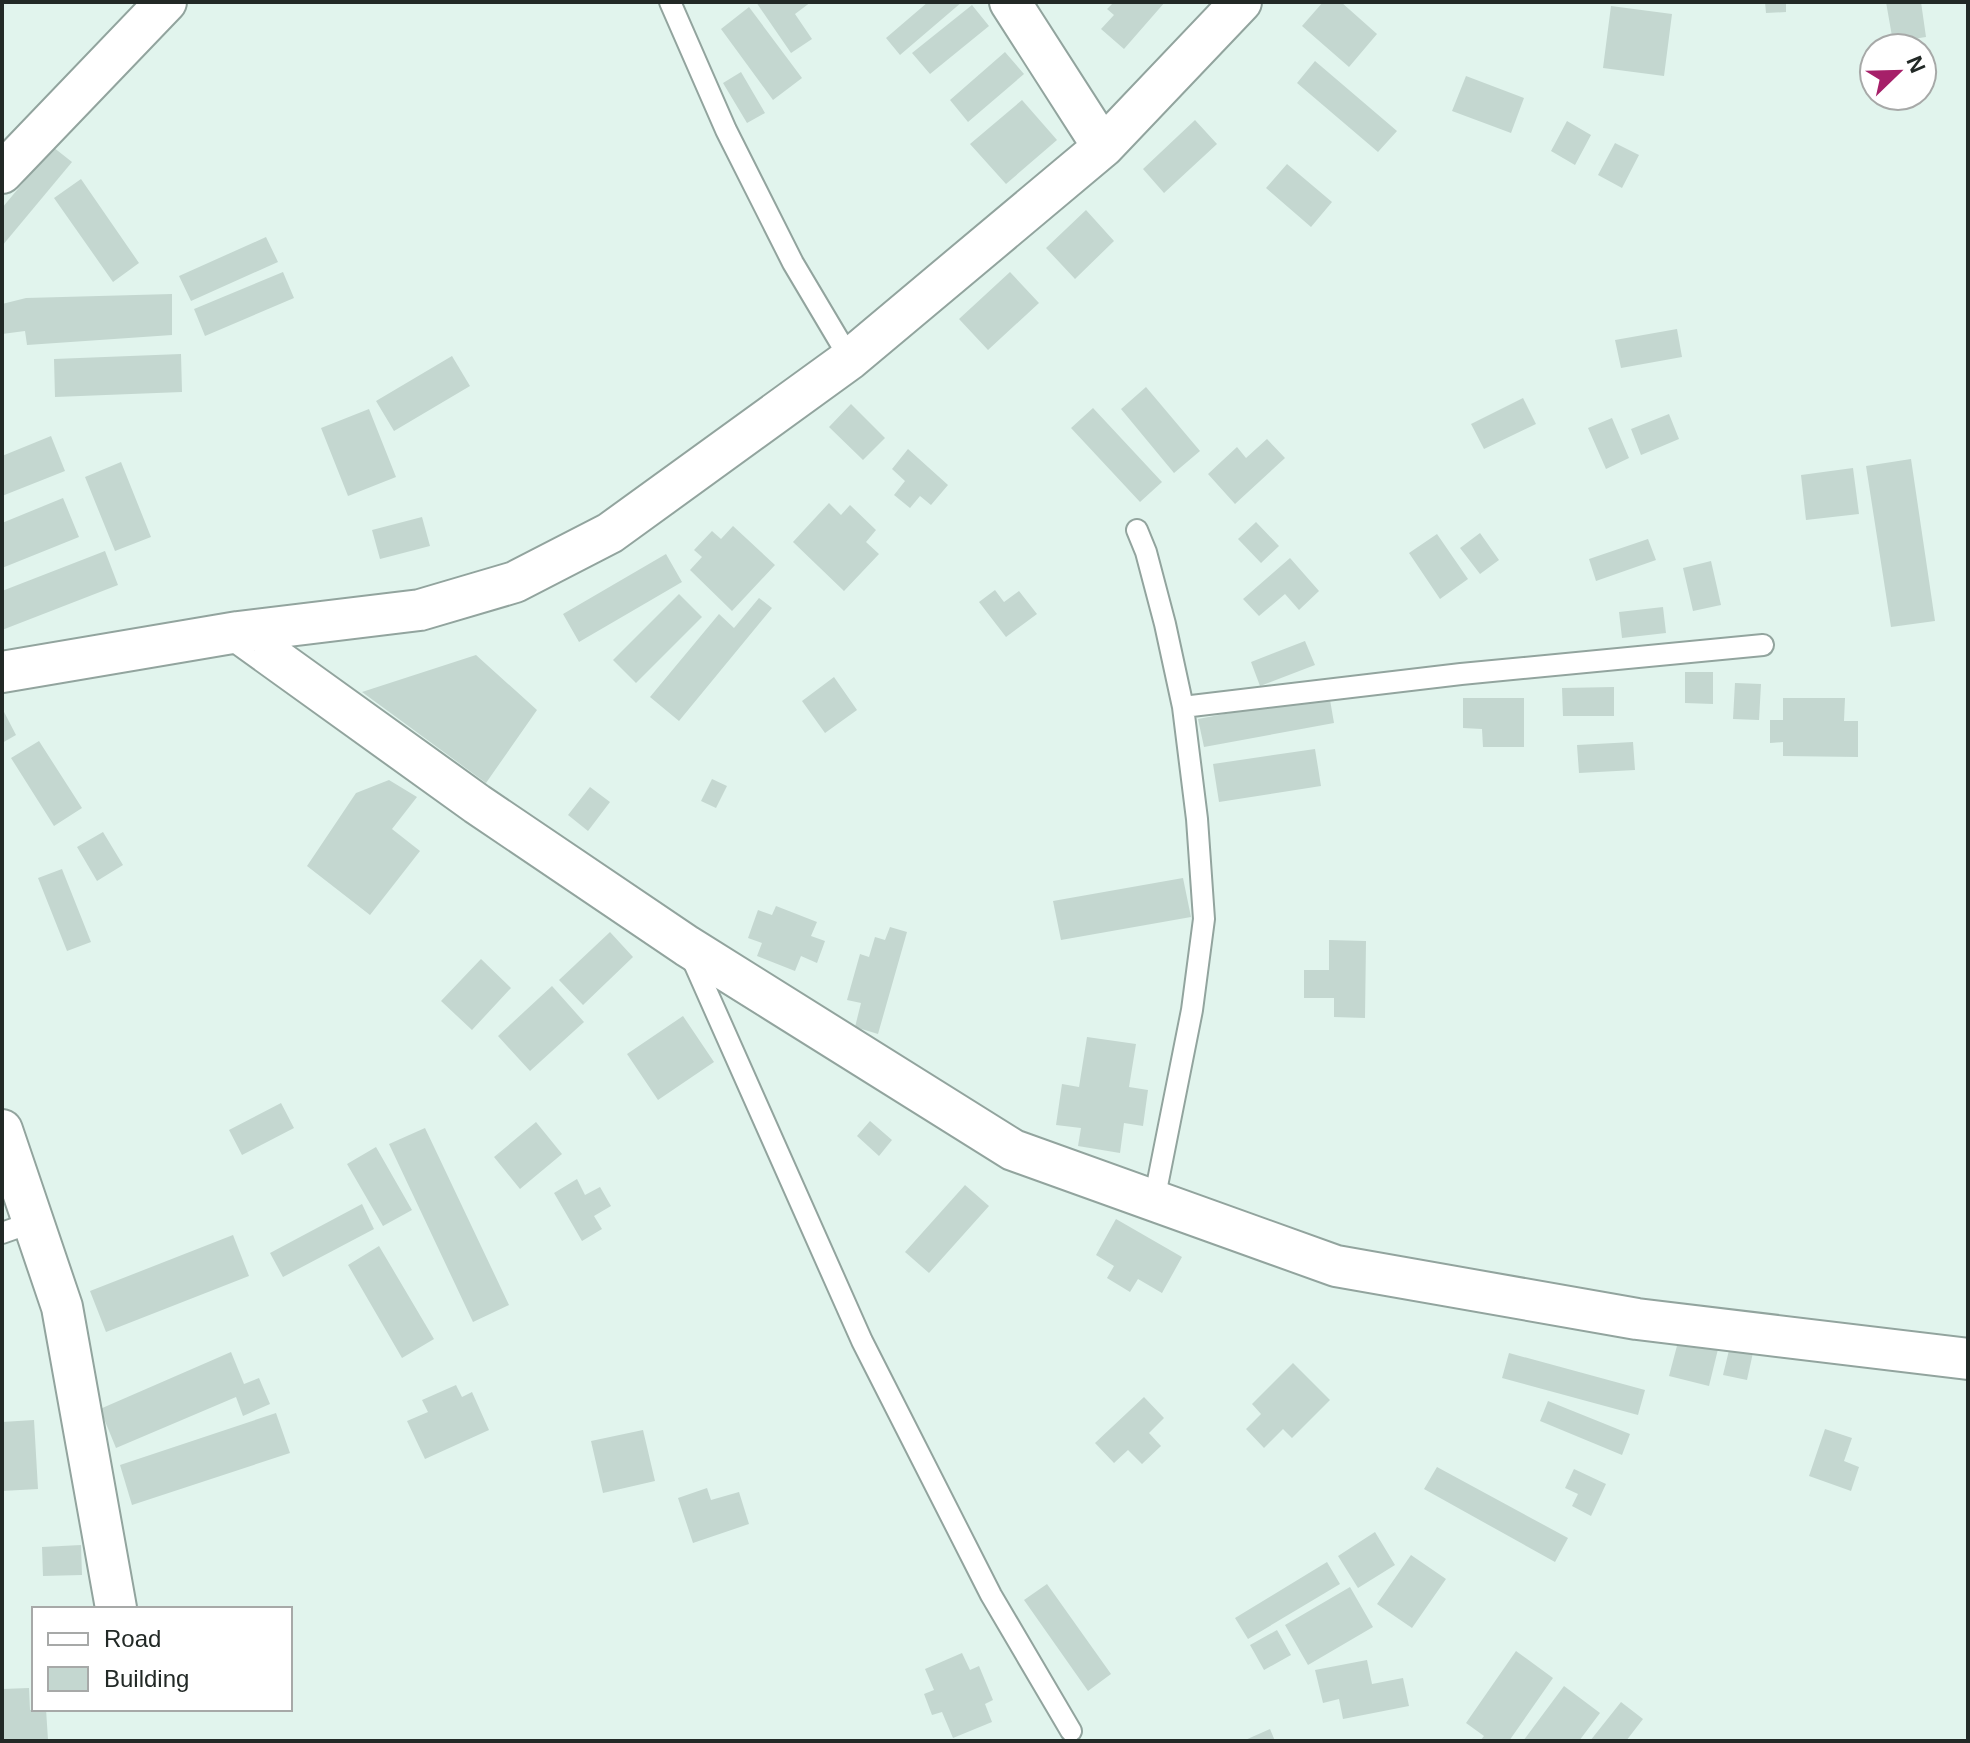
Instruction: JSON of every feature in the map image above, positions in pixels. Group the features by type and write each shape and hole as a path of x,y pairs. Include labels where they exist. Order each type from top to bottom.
{"street":[{"path":"2,173 166,2"},
{"path":"1010,2 1103,147"},
{"path":"2,672 238,632 420,610 515,582 610,533 850,359 1103,147 1241,2"},
{"path":"238,632 477,804 687,946 1013,1150 1336,1266 1637,1319 1968,1359"},
{"path":"2,1130 17,1227 62,1307 116,1607"}],"lane":[{"path":"670,2 732,144 793,263 850,359"},
{"path":"1137,530 1165,624 1183,707 1197,819 1204,919 1192,1010 1154,1201"},
{"path":"1183,707 1461,674 1763,645"},
{"path":"687,946 862,1341 991,1595 1071,1731"}],"building":[{"path":"756,2 811,2 795,14 812,39 791,53"},
{"path":"928,2 962,2 900,55 886,38"},
{"path":"1114,2 1165,2 1124,49 1101,29 1114,15 1107,9"},
{"path":"1323,2 1341,2 1377,34 1349,67 1302,26"},
{"path":"1765,2 1786,2 1786,12 1766,13"},
{"path":"1886,2 1921,2 1925,32 1891,32"},
{"path":"972,5 989,26 930,74 912,53"},
{"path":"1611,6 1672,14 1664,76 1603,68"},
{"path":"749,7 802,78 773,100 721,29"},
{"path":"1005,52 1024,74 968,122 950,100"},
{"path":"1315,61 1397,131 1378,152 1297,83"},
{"path":"741,72 765,113 747,123 723,83"},
{"path":"1466,76 1524,98 1511,133 1452,111"},
{"path":"1022,100 1057,140 1006,184 970,144"},
{"path":"1195,120 1217,144 1164,193 1143,169"},
{"path":"1567,121 1591,135 1575,165 1551,151"},
{"path":"1615,143 1639,155 1622,188 1598,175"},
{"path":"53,147 72,162 2,246 2,208"},
{"path":"1287,164 1332,202 1311,227 1266,188"},
{"path":"81,179 139,263 113,282 54,198"},
{"path":"1086,210 1114,241 1075,279 1046,248"},
{"path":"266,237 278,262 191,301 179,276"},
{"path":"283,272 294,298 205,336 194,309"},
{"path":"1010,272 1039,303 988,350 959,319"},
{"path":"172,294 172,335 27,345 25,331 2,334 2,304 26,298"},
{"path":"1677,329 1682,357 1621,368 1615,340"},
{"path":"181,354 182,392 55,397 54,359"},
{"path":"452,356 470,386 394,431 376,401"},
{"path":"1146,387 1200,451 1174,473 1121,409"},
{"path":"1523,398 1536,424 1484,449 1471,424"},
{"path":"851,404 885,438 863,460 829,427"},
{"path":"1093,408 1162,482 1140,502 1071,428"},
{"path":"369,409 396,477 348,496 321,428"},
{"path":"1669,414 1679,439 1641,455 1631,429"},
{"path":"1612,418 1629,458 1606,469 1588,428"},
{"path":"51,436 65,471 2,496 2,456"},
{"path":"1267,439 1285,458 1235,504 1208,474 1237,447 1246,458"},
{"path":"908,449 948,485 931,505 920,496 910,508 894,495 905,481 892,469"},
{"path":"1911,459 1935,621 1891,627 1866,466"},
{"path":"121,462 151,537 115,551 85,477"},
{"path":"1853,468 1859,514 1806,520 1801,475"},
{"path":"63,498 79,537 2,568 2,523"},
{"path":"829,503 841,515 850,505 876,530 866,542 879,554 844,591 793,542"},
{"path":"422,517 430,546 380,559 372,530"},
{"path":"1256,522 1279,546 1261,563 1238,539"},
{"path":"733,526 775,565 732,611 690,570 702,557 694,550 712,531 721,539"},
{"path":"1480,533 1499,560 1480,574 1460,548"},
{"path":"1437,534 1468,579 1440,599 1409,553"},
{"path":"1648,539 1656,560 1596,581 1589,559"},
{"path":"105,551 118,585 2,630 2,591"},
{"path":"666,554 682,582 579,642 563,614"},
{"path":"1290,558 1319,591 1299,610 1285,594 1259,616 1243,599"},
{"path":"1711,561 1721,605 1693,611 1683,568"},
{"path":"995,590 1004,602 1019,591 1037,614 1006,637 979,602"},
{"path":"679,594 702,617 636,683 613,660"},
{"path":"759,598 772,608 679,721 650,697 719,614 734,628"},
{"path":"1663,607 1666,633 1622,638 1619,612"},
{"path":"1305,641 1315,665 1260,686 1251,662"},
{"path":"476,655 537,710 486,783 362,692"},
{"path":"1685,672 1713,672 1713,704 1685,703"},
{"path":"834,677 857,710 825,733 802,701"},
{"path":"1735,683 1761,684 1759,720 1733,719"},
{"path":"1614,687 1614,716 1563,716 1562,688"},
{"path":"1329,694 1334,723 1204,747 1198,719"},
{"path":"1463,698 1524,698 1524,747 1483,747 1482,729 1463,728"},
{"path":"1783,698 1845,698 1844,721 1858,721 1858,757 1783,756 1783,742 1770,743 1770,720 1783,720"},
{"path":"2,708 16,735 2,743"},
{"path":"39,741 82,808 54,826 11,758"},
{"path":"1633,742 1635,770 1579,773 1577,745"},
{"path":"1315,749 1321,786 1219,802 1213,764"},
{"path":"712,779 727,786 716,808 701,801"},
{"path":"389,780 417,797 392,829 420,851 370,915 307,866 356,793"},
{"path":"590,787 610,802 588,831 568,815"},
{"path":"103,832 123,865 97,881 77,847"},
{"path":"62,869 91,942 67,951 38,878"},
{"path":"1183,878 1191,917 1061,940 1053,901"},
{"path":"776,906 817,922 811,936 825,941 817,963 801,956 795,971 757,956 762,943 748,938 758,910 772,915"},
{"path":"890,927 907,932 878,1034 855,1027 861,1003 847,1000 860,954 869,957 875,937 885,940"},
{"path":"610,932 633,957 583,1005 559,980"},
{"path":"1329,940 1366,941 1365,1018 1334,1017 1334,998 1304,998 1304,970 1329,970"},
{"path":"481,959 511,988 472,1030 441,1001"},
{"path":"552,986 584,1022 530,1071 498,1036"},
{"path":"683,1016 714,1062 658,1100 627,1054"},
{"path":"1087,1037 1136,1044 1129,1087 1148,1090 1143,1126 1124,1123 1120,1153 1078,1146 1081,1128 1056,1125 1062,1084 1079,1087"},
{"path":"281,1103 294,1128 242,1155 229,1130"},
{"path":"870,1121 892,1140 879,1156 857,1136"},
{"path":"536,1122 562,1154 520,1189 494,1157"},
{"path":"425,1128 509,1305 473,1322 389,1144"},
{"path":"376,1147 412,1210 383,1226 347,1164"},
{"path":"577,1179 585,1195 600,1187 611,1206 594,1216 602,1229 582,1241 554,1193"},
{"path":"965,1185 989,1206 929,1273 905,1252"},
{"path":"362,1204 374,1229 283,1277 270,1253"},
{"path":"1116,1219 1182,1257 1162,1293 1138,1279 1130,1292 1107,1278 1114,1266 1096,1255"},
{"path":"233,1235 249,1276 106,1332 90,1291"},
{"path":"379,1246 434,1339 402,1358 348,1265"},
{"path":"1696,1335 1720,1341 1709,1386 1669,1376 1678,1342 1693,1347"},
{"path":"1731,1342 1754,1348 1747,1380 1723,1375"},
{"path":"231,1352 244,1384 259,1378 270,1404 243,1416 236,1397 116,1448 100,1409"},
{"path":"1509,1353 1645,1390 1638,1415 1502,1378"},
{"path":"1293,1363 1330,1400 1292,1438 1283,1429 1264,1448 1246,1429 1261,1414 1252,1404"},
{"path":"456,1385 462,1397 472,1392 489,1430 425,1459 407,1421 428,1412 422,1400"},
{"path":"1144,1397 1164,1418 1149,1433 1161,1446 1142,1464 1128,1450 1114,1463 1095,1443"},
{"path":"1548,1401 1630,1434 1622,1455 1540,1421"},
{"path":"276,1413 290,1453 132,1505 120,1465"},
{"path":"34,1420 38,1489 2,1491 2,1422"},
{"path":"1825,1429 1852,1438 1844,1461 1859,1467 1851,1491 1809,1476"},
{"path":"643,1430 655,1481 603,1493 591,1441"},
{"path":"1437,1467 1568,1538 1555,1562 1424,1489"},
{"path":"1574,1469 1606,1484 1591,1516 1572,1506 1578,1494 1565,1488"},
{"path":"707,1488 711,1500 739,1492 749,1524 693,1543 678,1498"},
{"path":"1375,1532 1395,1565 1358,1588 1338,1556"},
{"path":"81,1545 82,1575 43,1576 42,1547"},
{"path":"1411,1555 1446,1579 1412,1628 1377,1604"},
{"path":"1327,1562 1340,1584 1248,1639 1235,1618"},
{"path":"1047,1584 1111,1674 1088,1691 1024,1600"},
{"path":"1350,1587 1373,1627 1308,1665 1285,1625"},
{"path":"1277,1630 1291,1655 1264,1670 1250,1645"},
{"path":"1516,1651 1553,1678 1509,1741 1480,1741 1484,1736 1466,1723"},
{"path":"962,1653 970,1670 979,1666 993,1700 985,1704 992,1722 953,1738 942,1712 932,1715 924,1694 934,1690 925,1669"},
{"path":"1367,1660 1372,1684 1403,1678 1409,1706 1343,1719 1339,1699 1323,1703 1315,1670"},
{"path":"1564,1686 1600,1713 1579,1741 1523,1741"},
{"path":"29,1688 30,1710 46,1711 48,1740 2,1741 2,1689"},
{"path":"1621,1702 1643,1719 1626,1741 1590,1741"},
{"path":"1270,1729 1275,1741 1243,1741"}]}
